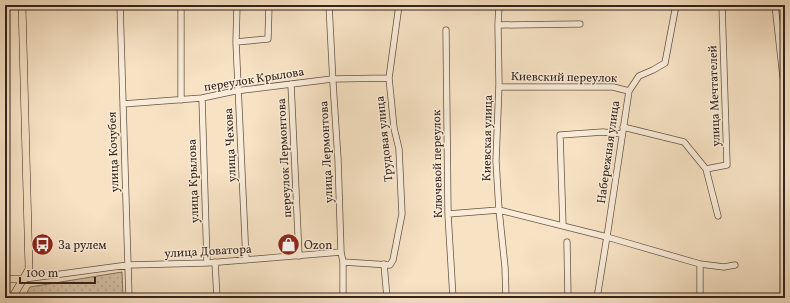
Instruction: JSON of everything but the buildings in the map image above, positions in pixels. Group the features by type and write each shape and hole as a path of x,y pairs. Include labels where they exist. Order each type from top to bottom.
{"main road":[{"path":"12,298 29,269 22,5"},
{"name":"улица Доватора","path":"5,279 24,279"}],"street":[{"name":"улица Кочубея","path":"120,5 129,298"},
{"path":"180,5 181,100"},
{"name":"улица Чехова","path":"237,5 236,42 246,260"},
{"path":"236,42 268,40 269,5"},
{"name":"улица Лермонтова","path":"328,5 338,159 341,252 343,262 343,298"},
{"name":"Трудовая улица","path":"384,264 390,265 393,260 402,214 398,150 394,128 389,78 399,5"},
{"name":"Киевская улица","path":"500,5 498,25 499,87 496,161 505,267 506,298"},
{"name":"Набережная улица","path":"597,298 629,91 639,76 665,63 676,5"},
{"name":"улица Мечтателей","path":"706,169 727,165 722,5"},
{"path":"774,5 785,95"},
{"path":"498,25 580,24"},
{"name":"Ключевой переулок","path":"446,30 448,214 453,298"},
{"name":"переулок Крылова","path":"123,104 202,98 238,90 332,79 389,78"},
{"name":"переулок Лермонтова","path":"291,84 299,256"},
{"name":"Киевский переулок","path":"499,87 613,87 629,91"},
{"name":"улица Крылова","path":"202,98 207,263"},
{"path":"623,127 684,142 706,169 718,216"},
{"path":"563,226 560,135 603,132 622,134"},
{"path":"448,214 499,210 607,237 700,264 724,267 735,265"},
{"path":"567,242 568,298"},
{"name":"улица Доватора","path":"24,279 128,265 207,263 341,252"},
{"path":"215,262 217,298"},
{"path":"343,262 384,264 387,298"},
{"path":"700,264 700,298"}],"shaded area":[{"path":"122,272 123,298 24,298 30,287"}],"place":[{"name":"За рулем","path":"42,245"},
{"name":"Ozon","path":"289,245"}]}
